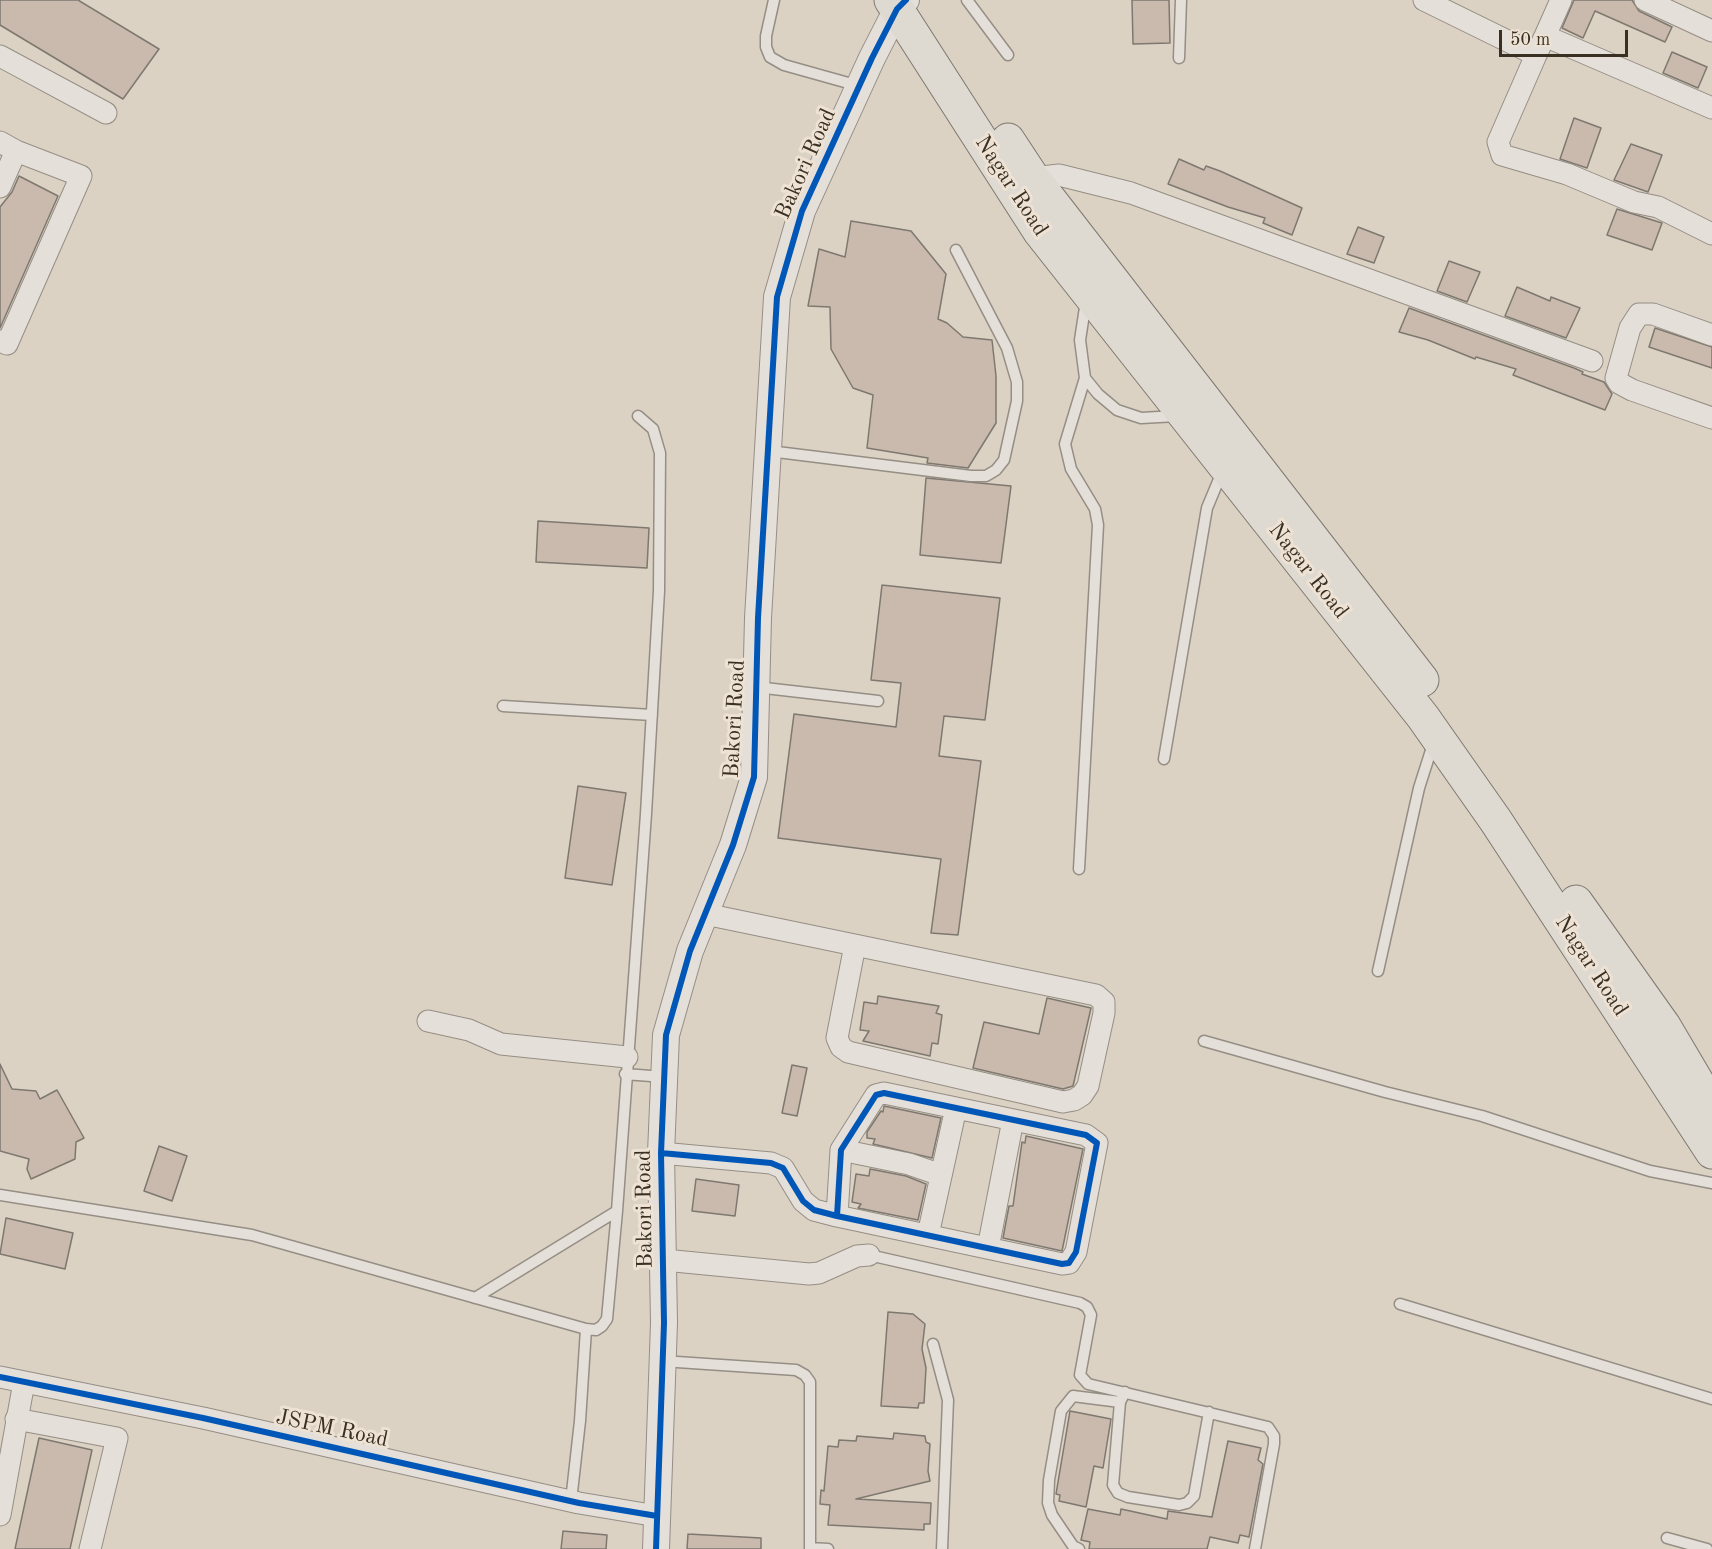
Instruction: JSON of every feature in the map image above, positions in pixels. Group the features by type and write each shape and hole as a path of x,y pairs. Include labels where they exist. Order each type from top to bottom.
{"highway":[{"name":"Nagar Road","path":"903,2 1033,178 1440,703 1592,927 1664,1026 1712,1107"},
{"name":"Nagar Road","path":"903,2 1040,232 1436,736 1496,821 1712,1152"}],"street":[{"path":"1424,0 1712,108"},
{"path":"1561,0 1498,142 1502,154 1568,174 1634,202 1658,207 1712,234"},
{"path":"1645,0 1712,31"},
{"name":"Bakori Road","path":"656,1549 664,1260 661,1153 666,1035 675,997 733,845 754,777 758,618 777,297 802,212 860,86 903,2"},
{"path":"0,56 106,113"},
{"path":"0,187 8,147 81,176 7,344 0,341"},
{"path":"1033,178 1059,175 1131,193 1592,361"},
{"path":"1712,335 1653,314 1640,314 1630,328 1616,378 1619,383 1632,390 1712,418"},
{"path":"705,914 855,945 1096,995 1104,1002 1104,1013 1088,1086 1082,1095 1063,1102 848,1052 840,1047 837,1038 855,945"},
{"path":"428,1021 469,1030 501,1044 626,1066"},
{"path":"661,1153 771,1163 783,1168 803,1201 814,1210 837,1216 988,1248 1069,1263 1076,1252 1097,1143 1086,1135 884,1093 876,1095 841,1150 837,1216"},
{"path":"928,1235 956,1108"},
{"path":"988,1248 1013,1120"},
{"path":"841,1150 909,1164 941,1174"},
{"path":"664,1260 809,1274 819,1273 856,1256 869,1255"},
{"name":"JSPM Road","path":"0,1377 202,1418 571,1501 657,1516"},
{"path":"1,1504 24,1382"},
{"path":"16,1419 117,1438 90,1549"}],"lane":[{"path":"774,0 766,36 766,47 770,57 784,64 860,86"},
{"path":"967,0 1008,55"},
{"path":"1179,58 1180,0"},
{"path":"769,451 971,476 986,476 996,470 1004,460 1017,400 1017,382 1006,348 956,250"},
{"path":"1079,869 1098,525 1095,509 1071,469 1065,444 1084,378 1080,340 1087,292"},
{"path":"1084,378 1117,410 1141,418 1185,416"},
{"path":"0,1195 252,1235 586,1329 596,1330 607,1319 617,1211 652,715 661,529 660,453 653,429 638,416"},
{"path":"1164,759 1207,508 1224,466"},
{"path":"756,687 878,701"},
{"path":"503,706 652,715"},
{"path":"1378,971 1419,788 1436,736"},
{"path":"1204,1041 1385,1092 1482,1116 1650,1171 1712,1183"},
{"path":"626,1066 664,1077"},
{"path":"475,1298 617,1211"},
{"path":"869,1255 1080,1303 1087,1307 1091,1315 1080,1375 1088,1384 1123,1397"},
{"path":"1400,1304 1712,1399"},
{"path":"571,1501 580,1421 586,1329"},
{"path":"933,1344 948,1400 942,1549"},
{"path":"662,1361 796,1370 805,1375 810,1382 810,1549 828,1549"},
{"path":"1079,1549 1073,1546 1052,1515 1048,1503 1049,1480 1060,1412 1073,1396 1123,1397 1209,1412 1268,1427 1274,1436 1256,1549"},
{"path":"1123,1397 1113,1485 1118,1493 1128,1497 1179,1505 1187,1503 1194,1496 1209,1412"},
{"path":"1667,1538 1707,1549"}],"building":[{"path":"0,0 78,0 159,49 123,99 0,25"},
{"path":"1132,0 1169,0 1170,43 1133,44"},
{"path":"1574,0 1632,0 1639,11 1672,27 1665,42 1595,11 1583,38 1562,28"},
{"path":"1672,52 1707,67 1698,88 1663,73"},
{"path":"1574,118 1601,128 1587,168 1560,159"},
{"path":"1631,144 1662,155 1648,192 1614,180"},
{"path":"1179,159 1204,170 1206,166 1220,171 1302,208 1292,235 1263,223 1265,218 1228,207 1168,184"},
{"path":"19,176 58,196 0,328 0,207 12,192"},
{"path":"1617,209 1662,223 1652,250 1607,235"},
{"path":"851,221 911,231 946,274 938,319 947,323 963,337 992,340 996,376 996,423 968,468 927,463 928,458 867,448 873,395 853,388 831,349 830,307 808,306 819,249 845,257"},
{"path":"1358,227 1384,237 1374,263 1347,254"},
{"path":"1449,261 1480,272 1467,302 1437,291"},
{"path":"1517,287 1550,301 1551,297 1580,308 1566,338 1505,316"},
{"path":"1409,308 1574,368 1583,372 1582,374 1604,382 1612,394 1605,410 1513,375 1516,369 1476,357 1475,359 1428,340 1399,332"},
{"path":"1655,328 1712,347 1712,368 1649,347"},
{"path":"926,478 1011,486 1001,563 920,555"},
{"path":"538,521 649,528 647,568 536,562"},
{"path":"882,585 1000,598 985,720 944,716 939,756 981,761 958,935 931,933 941,859 778,838 794,714 896,727 901,683 871,680"},
{"path":"578,786 626,793 612,885 565,878"},
{"path":"878,996 939,1006 936,1013 942,1015 938,1044 932,1043 930,1056 863,1041 869,1031 860,1030 864,1002 877,1004"},
{"path":"1047,998 1091,1008 1073,1086 1063,1089 973,1068 984,1022 1039,1034"},
{"path":"0,1064 12,1089 36,1091 40,1099 57,1090 84,1138 76,1142 75,1159 31,1179 27,1169 29,1159 0,1151"},
{"path":"792,1065 807,1068 797,1116 782,1113"},
{"path":"884,1106 941,1118 932,1158 873,1144 875,1139 867,1138 867,1132 881,1111 883,1112"},
{"path":"1026,1136 1083,1149 1062,1251 1003,1238 1009,1206 1013,1206 1022,1142 1025,1143"},
{"path":"159,1146 187,1156 172,1201 144,1191"},
{"path":"870,1169 906,1176 926,1184 918,1220 858,1208 861,1204 852,1202 856,1174 869,1176"},
{"path":"696,1179 739,1185 735,1216 692,1211"},
{"path":"6,1218 73,1233 65,1269 0,1254"},
{"path":"888,1312 913,1314 925,1324 922,1349 926,1368 924,1403 919,1403 918,1408 881,1406"},
{"path":"1070,1411 1111,1419 1103,1468 1094,1466 1086,1507 1059,1501 1060,1495 1056,1494"},
{"path":"894,1433 925,1436 926,1442 930,1444 928,1471 930,1481 856,1499 931,1503 930,1524 924,1524 924,1530 828,1525 830,1505 820,1504 821,1490 824,1491 828,1446 838,1447 839,1440 856,1441 857,1436 893,1439"},
{"path":"39,1438 92,1450 70,1549 15,1549"},
{"path":"1228,1441 1261,1448 1258,1460 1263,1464 1249,1537 1240,1535 1238,1543 1210,1537 1207,1549 1089,1549 1090,1542 1081,1540 1088,1509 1120,1515 1121,1509 1167,1519 1168,1511 1212,1517"},
{"path":"563,1531 607,1535 606,1549 561,1549"},
{"path":"688,1534 761,1538 761,1549 687,1549"}],"cycle path":[{"path":"656,1549 664,1323 661,1153 666,1035 690,951 733,845 754,777 758,618 777,297 802,211 872,58 897,9 906,0"},
{"path":"661,1153 771,1163 783,1168 803,1201 814,1210 837,1216 1062,1264 1069,1263 1076,1252 1097,1143 1086,1135 884,1093 876,1095 841,1150 837,1216"},
{"path":"0,1377 203,1418 579,1503 657,1516"}]}
